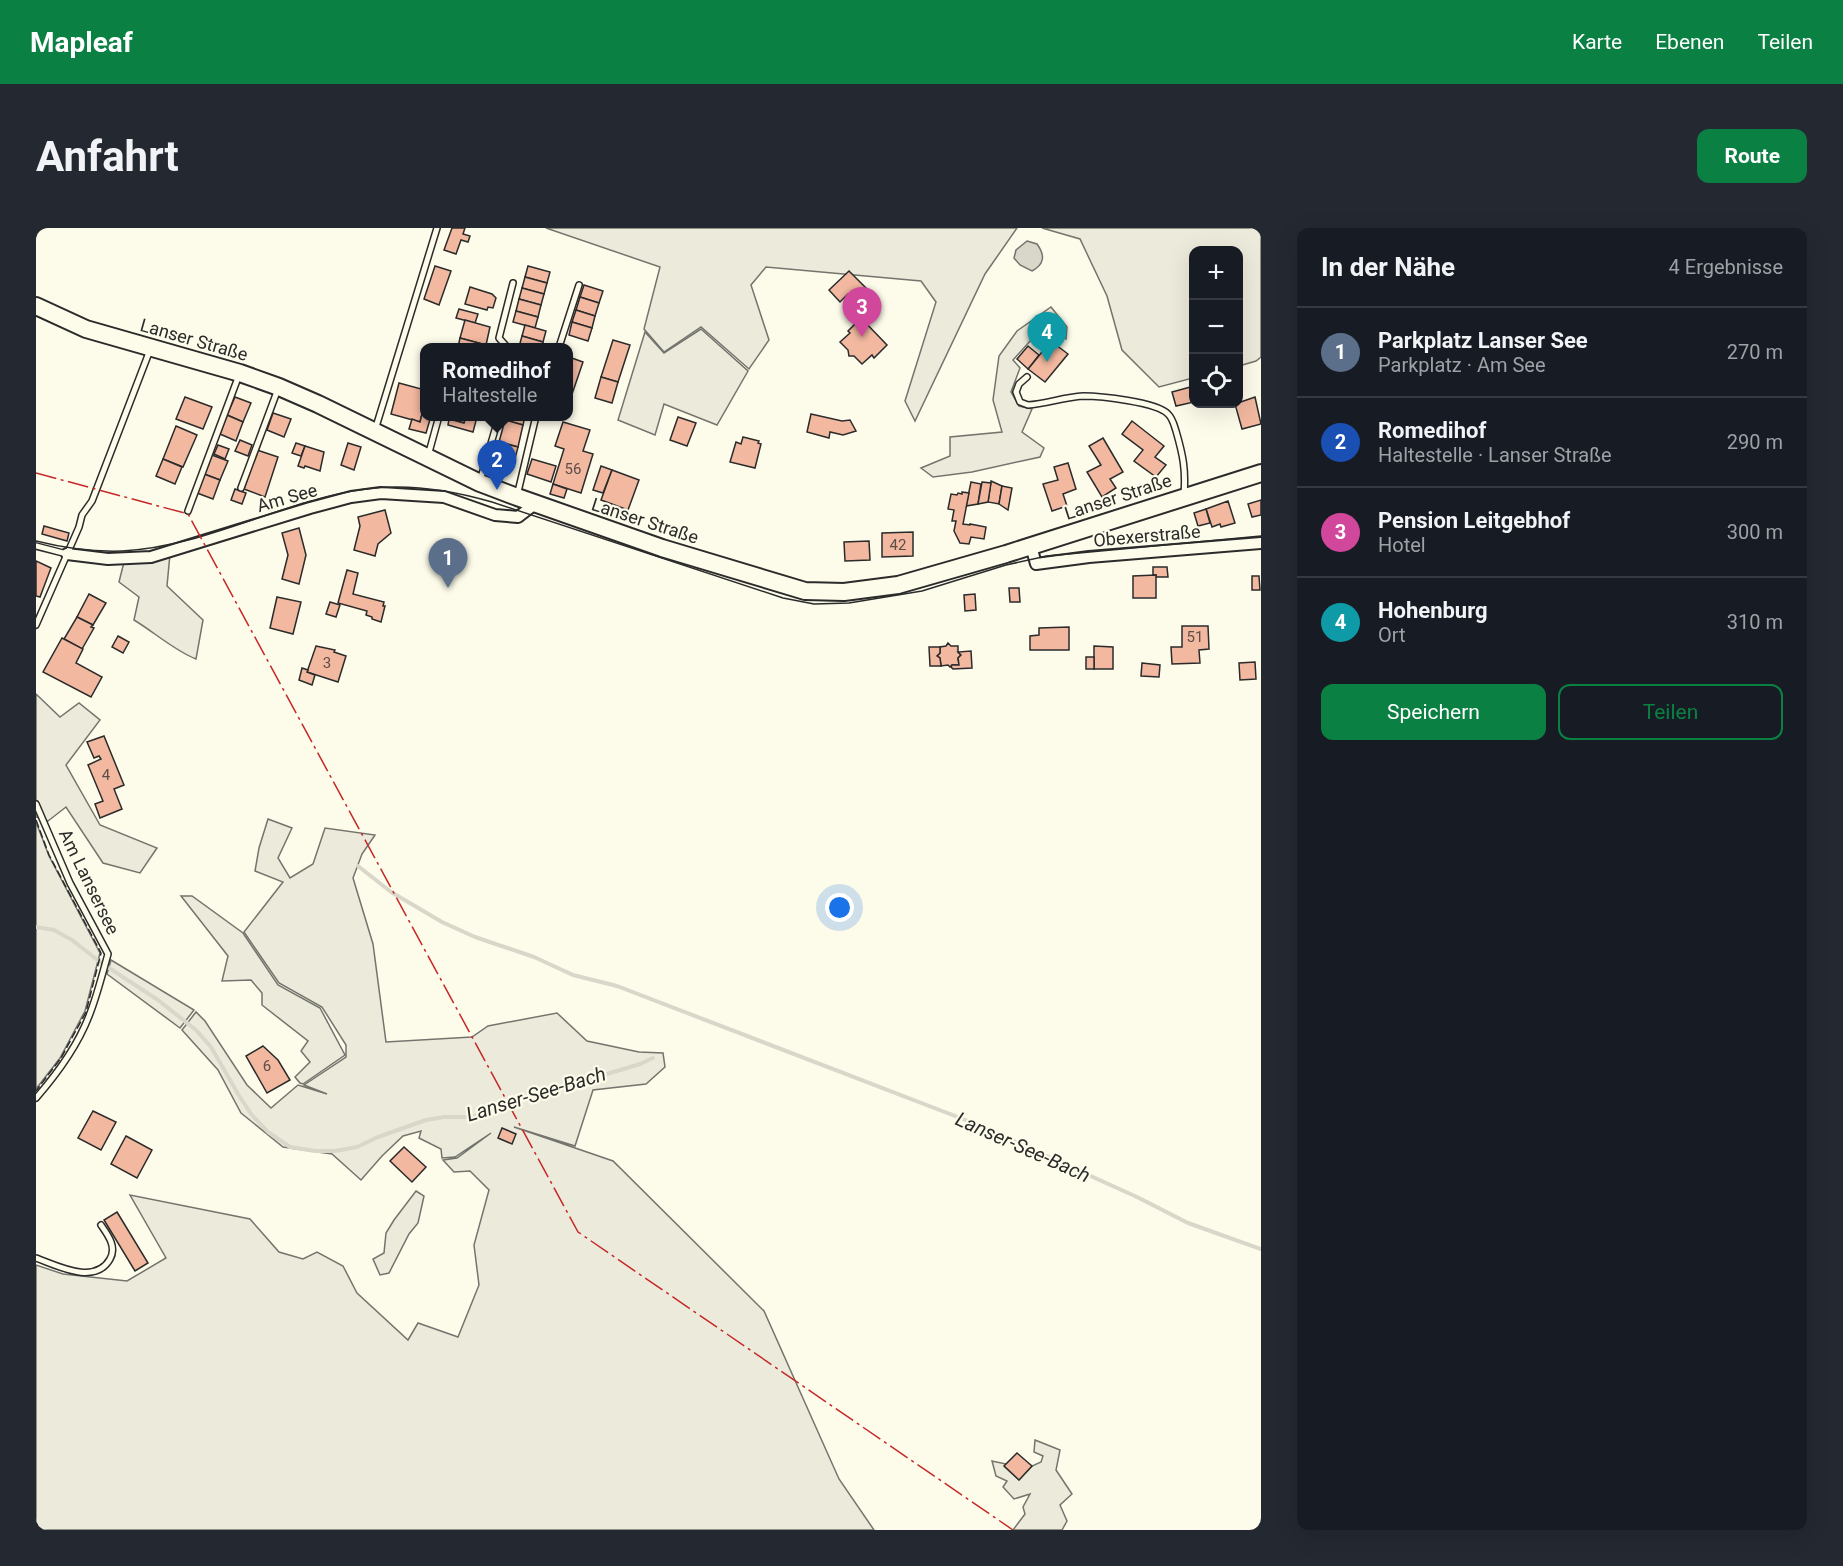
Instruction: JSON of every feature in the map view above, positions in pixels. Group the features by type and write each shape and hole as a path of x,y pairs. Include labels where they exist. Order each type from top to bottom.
{"main road":[{"name":"Lanser Straße","path":"36,306 86,329 240,373 279,387 480,483 535,504 662,548 805,591 844,592 898,585 1031,546 1261,473"}],"street":[{"name":"Am See","path":"67,554 108,559 151,556 310,508 351,497 381,493 444,497 495,514 518,517 535,504"},
{"name":"Obexerstraße","path":"1031,546 1036,564 1089,557 1261,543"}],"lane":[{"path":"374,431 437,228"},
{"path":"503,343 499,338 513,283"},
{"path":"561,343 579,285"},
{"path":"36,625 79,527 82,515 92,501 151,348"},
{"path":"188,511 240,373"},
{"path":"1027,377 1019,384 1016,392 1020,402 1028,405 1082,396 1130,401 1166,412 1171,417 1184,458 1186,474 1184,497"},
{"path":"241,488 279,387"},
{"path":"428,457 438,421"},
{"path":"480,483 498,421"},
{"path":"517,497 535,421"},
{"path":"36,546 67,554"},
{"name":"Am Lansersee","path":"36,804 70,883 108,954 88,1017 54,1078 36,1098"},
{"path":"36,1258 78,1272 99,1270 108,1263 112,1253 111,1242 101,1225"}],"shaded area":[{"path":"546,228 1017,228 985,274 915,421 905,401 936,302 921,281 766,267 751,285 769,340 749,369 701,327 664,352 644,329 660,267"},
{"path":"1042,228 1261,228 1261,357 1243,365 1243,246 1189,246 1189,379 1159,387 1122,350 1107,296 1080,239"},
{"path":"1027,241 1037,244 1042,256 1039,265 1032,271 1020,265 1014,258 1016,250"},
{"path":"1051,307 1067,327 1066,339 1051,329 1031,340 1013,360 1020,368 1011,392 1019,406 1032,409 1022,432 1044,448 1040,457 972,472 933,477 921,468 950,456 950,437 1002,432 993,400 999,356 1017,331"},
{"path":"701,329 748,371 717,425 664,404 655,435 618,420 645,332 664,353"},
{"path":"170,554 167,586 203,620 196,659 134,620 139,597 119,582 124,562"},
{"path":"36,694 60,717 79,703 100,720 66,765 100,825 157,848 140,873 103,863 66,807 48,821 36,817"},
{"path":"268,819 292,828 278,858 290,878 313,864 325,828 375,835 362,854 353,878 373,944 386,1042 472,1037 488,1026 557,1013 587,1041 639,1052 663,1053 665,1067 646,1084 593,1090 575,1146 514,1127 613,1161 764,1311 839,1479 874,1530 36,1530 36,1265 63,1274 127,1281 166,1258 130,1195 250,1219 279,1252 303,1259 317,1252 343,1266 357,1293 408,1340 418,1323 458,1337 479,1285 474,1245 489,1190 470,1171 454,1172 443,1160 457,1158 491,1133 455,1157 442,1158 441,1149 419,1138 421,1131 403,1136 361,1180 332,1154 283,1147 241,1113 218,1070 182,1030 196,1012 205,1021 247,1085 271,1108 298,1085 327,1094 304,1085 346,1057 346,1045 322,1007 279,983 244,932 283,882 255,871"},
{"path":"36,822 49,856 100,953 85,1011 60,1058 36,1089"},
{"path":"181,896 192,896 243,933 278,985 320,1008 345,1055 303,1084 300,1083 295,1077 310,1062 301,1051 308,1041 262,1005 262,993 251,980 222,981 228,956"},
{"path":"111,960 194,1010 180,1028 107,974"},
{"path":"416,1191 424,1196 418,1223 409,1234 389,1273 380,1275 373,1259 384,1253 386,1233"},
{"path":"1035,1440 1060,1450 1056,1470 1072,1494 1060,1505 1067,1521 1062,1530 1013,1530 1025,1514 1023,1507 1030,1494 1014,1499 1003,1487 1007,1481 996,1476 992,1461 1006,1464 1005,1467 1019,1480 1032,1466 1041,1462 1043,1456 1034,1452"}],"building":[{"path":"452,228 465,228 463,234 470,236 468,242 461,240 456,254 444,250"},
{"path":"435,266 451,271 439,305 424,299"},
{"path":"528,266 550,272 547,283 525,277"},
{"path":"849,271 871,293 859,305 848,294 840,302 829,290"},
{"path":"525,277 547,283 544,294 522,288"},
{"path":"584,285 603,291 599,303 580,297"},
{"path":"470,287 492,294 496,298 493,308 488,307 487,310 465,304"},
{"path":"522,288 544,294 541,305 519,299"},
{"path":"580,297 599,303 595,316 576,310"},
{"path":"519,299 541,305 538,317 516,311"},
{"path":"459,309 478,314 475,323 456,318"},
{"path":"576,310 595,316 592,328 572,322"},
{"path":"516,311 538,317 535,328 513,322"},
{"path":"861,318 887,345 874,358 872,355 862,364 854,356 849,356 848,350 840,342"},
{"path":"465,320 490,327 486,343 460,338"},
{"path":"572,322 592,328 588,341 569,335"},
{"path":"525,325 546,331 543,342 522,336"},
{"path":"522,336 543,342 543,343 520,343"},
{"path":"460,338 479,343 459,343"},
{"path":"613,340 630,345 618,382 601,377"},
{"path":"1051,341 1068,354 1045,382 1028,369"},
{"path":"1028,346 1039,355 1028,369 1017,359"},
{"path":"573,358 583,362 573,391"},
{"path":"601,377 618,382 612,403 595,398"},
{"path":"399,383 420,389 420,422 391,414"},
{"path":"1189,387 1189,403 1176,406 1172,392"},
{"path":"185,397 212,407 203,429 176,419"},
{"path":"235,397 251,403 243,422 227,415"},
{"path":"1255,397 1261,424 1242,429 1236,408 1243,408 1243,401"},
{"path":"273,413 291,419 284,437 267,430"},
{"path":"811,414 842,421 850,420 856,431 843,435 830,432 829,438 807,432"},
{"path":"227,415 243,422 236,441 220,434"},
{"path":"678,417 696,423 687,446 670,440"},
{"path":"412,419 420,422 430,421 426,433 409,429"},
{"path":"449,421 464,423 465,421 476,421 473,432 448,425"},
{"path":"505,421 523,425 518,447 499,442"},
{"path":"509,421 524,421 523,425"},
{"path":"1132,421 1164,446 1155,457 1166,465 1156,477 1134,461 1143,450 1122,434"},
{"path":"563,422 590,430 583,451 593,454 581,493 553,484 564,449 555,446"},
{"path":"176,426 197,435 183,467 163,459"},
{"path":"743,437 759,441 758,443 761,444 755,468 730,462 736,442 741,444"},
{"path":"1103,438 1123,472 1110,479 1116,488 1102,497 1087,472 1101,465 1089,446"},
{"path":"240,440 252,445 248,456 235,451"},
{"path":"499,442 518,447 512,470 493,465"},
{"path":"296,443 305,446 301,456 292,453"},
{"path":"348,443 361,447 354,470 341,465"},
{"path":"218,445 229,449 225,459 214,454"},
{"path":"305,446 324,452 320,471 298,466"},
{"path":"257,450 278,457 265,497 244,489"},
{"path":"212,455 228,461 220,480 204,474"},
{"path":"163,459 182,467 175,484 156,476"},
{"path":"532,459 556,466 551,482 527,474"},
{"path":"1068,463 1076,489 1063,494 1067,506 1052,511 1043,484 1058,480 1054,467"},
{"path":"601,466 612,470 603,493 593,490"},
{"path":"612,470 639,480 628,510 601,500"},
{"path":"204,474 220,480 213,499 197,493"},
{"path":"991,481 1002,486 999,504 988,502"},
{"path":"971,482 981,484 978,504 966,506"},
{"path":"982,482 991,483 988,502 978,504"},
{"path":"553,484 567,489 564,498 550,494"},
{"path":"1002,486 1012,488 1008,510 999,504"},
{"path":"235,489 246,493 242,504 231,500"},
{"path":"962,492 969,493 963,524 986,527 984,539 971,537 969,544 960,543 954,531 956,521 952,521 954,510 948,509 951,494 957,495"},
{"path":"1261,500 1261,515 1252,517 1248,504"},
{"path":"1228,501 1235,523 1212,527 1206,509"},
{"path":"1206,509 1210,523 1198,526 1194,513"},
{"path":"385,510 391,533 378,544 375,556 354,550 360,526 358,517"},
{"path":"44,526 69,533 67,541 42,534"},
{"path":"299,528 306,555 299,584 282,579 288,555 282,533"},
{"path":"913,532 913,556 882,557 882,533"},
{"path":"869,541 870,560 845,561 844,542"},
{"path":"36,561 51,568 40,597 36,596"},
{"path":"1153,567 1167,567 1168,577 1153,575"},
{"path":"347,570 358,573 353,594 384,602 381,622 366,615 367,611 338,603"},
{"path":"1156,575 1156,598 1133,598 1133,576"},
{"path":"1252,576 1259,576 1260,590 1252,590"},
{"path":"1009,588 1019,588 1020,602 1010,602"},
{"path":"89,594 106,603 93,625 77,617"},
{"path":"975,594 976,610 965,611 964,595"},
{"path":"277,597 301,602 293,634 270,628"},
{"path":"330,602 340,605 336,617 326,614"},
{"path":"77,617 93,625 91,627 94,628 82,649 64,639"},
{"path":"1182,626 1208,626 1209,649 1199,650 1200,663 1172,664 1171,647 1182,647"},
{"path":"1069,627 1069,650 1030,650 1030,636 1039,635 1039,628"},
{"path":"118,636 129,642 123,653 112,647"},
{"path":"62,638 83,649 76,663 102,677 91,697 43,672"},
{"path":"948,643 951,646 958,646 958,652 961,655 958,658 959,665 941,666 940,658 937,656 940,653 940,647"},
{"path":"316,646 335,650 334,652 346,656 338,682 307,672"},
{"path":"1094,646 1113,647 1113,669 1094,669"},
{"path":"929,647 940,647 940,653 937,656 940,658 941,666 930,666"},
{"path":"971,651 972,668 953,669 951,667 959,665 958,658 961,655 958,652"},
{"path":"1086,657 1094,657 1094,669 1086,669"},
{"path":"1255,662 1256,679 1240,680 1239,663"},
{"path":"1142,663 1160,665 1159,677 1141,676"},
{"path":"302,668 315,675 312,685 299,680"},
{"path":"104,736 124,785 114,789 122,809 100,818 95,804 103,801 88,765 101,759 99,756 94,758 87,742"},
{"path":"263,1046 278,1060 290,1080 267,1093 246,1056"},
{"path":"93,1111 116,1122 101,1150 78,1138"},
{"path":"502,1128 516,1134 512,1144 498,1138"},
{"path":"126,1136 152,1150 137,1178 111,1164"},
{"path":"404,1147 426,1167 412,1182 390,1161"},
{"path":"117,1212 148,1263 135,1271 104,1220"},
{"path":"1017,1453 1032,1466 1019,1480 1004,1466"}],"waterway":[{"name":"Lanser-See-Bach","path":"358,866 391,892 442,922 475,937 534,957 573,975 617,986 976,1124 1137,1197 1188,1223 1261,1249"},
{"name":"Lanser-See-Bach","path":"36,927 54,930 72,940 104,965"},
{"name":"Lanser-See-Bach","path":"106,966 158,1000 196,1030 211,1047 251,1114 268,1132 290,1147 315,1151 335,1151 357,1147 426,1120 444,1117 473,1117 488,1110 640,1064 653,1058"}],"tram line":[{"path":"36,541 68,548 100,551 153,548 214,533 335,495 382,487 414,487 461,494 492,502 783,598 814,604 849,603 922,591 1006,565 1047,556 1261,536"}],"fence":[{"path":"36,820 49,855 101,953 86,1012 61,1058 36,1091"}],"power":[{"path":"36,473 188,514 578,1232 1013,1530"}],"place":[{"name":"Pension Leitgebhof","path":"862,337"},
{"name":"Hohenburg","path":"1047,362"},
{"name":"Romedihof","path":"497,490"},
{"name":"Parkplatz Lanser See","path":"448,588"}]}
